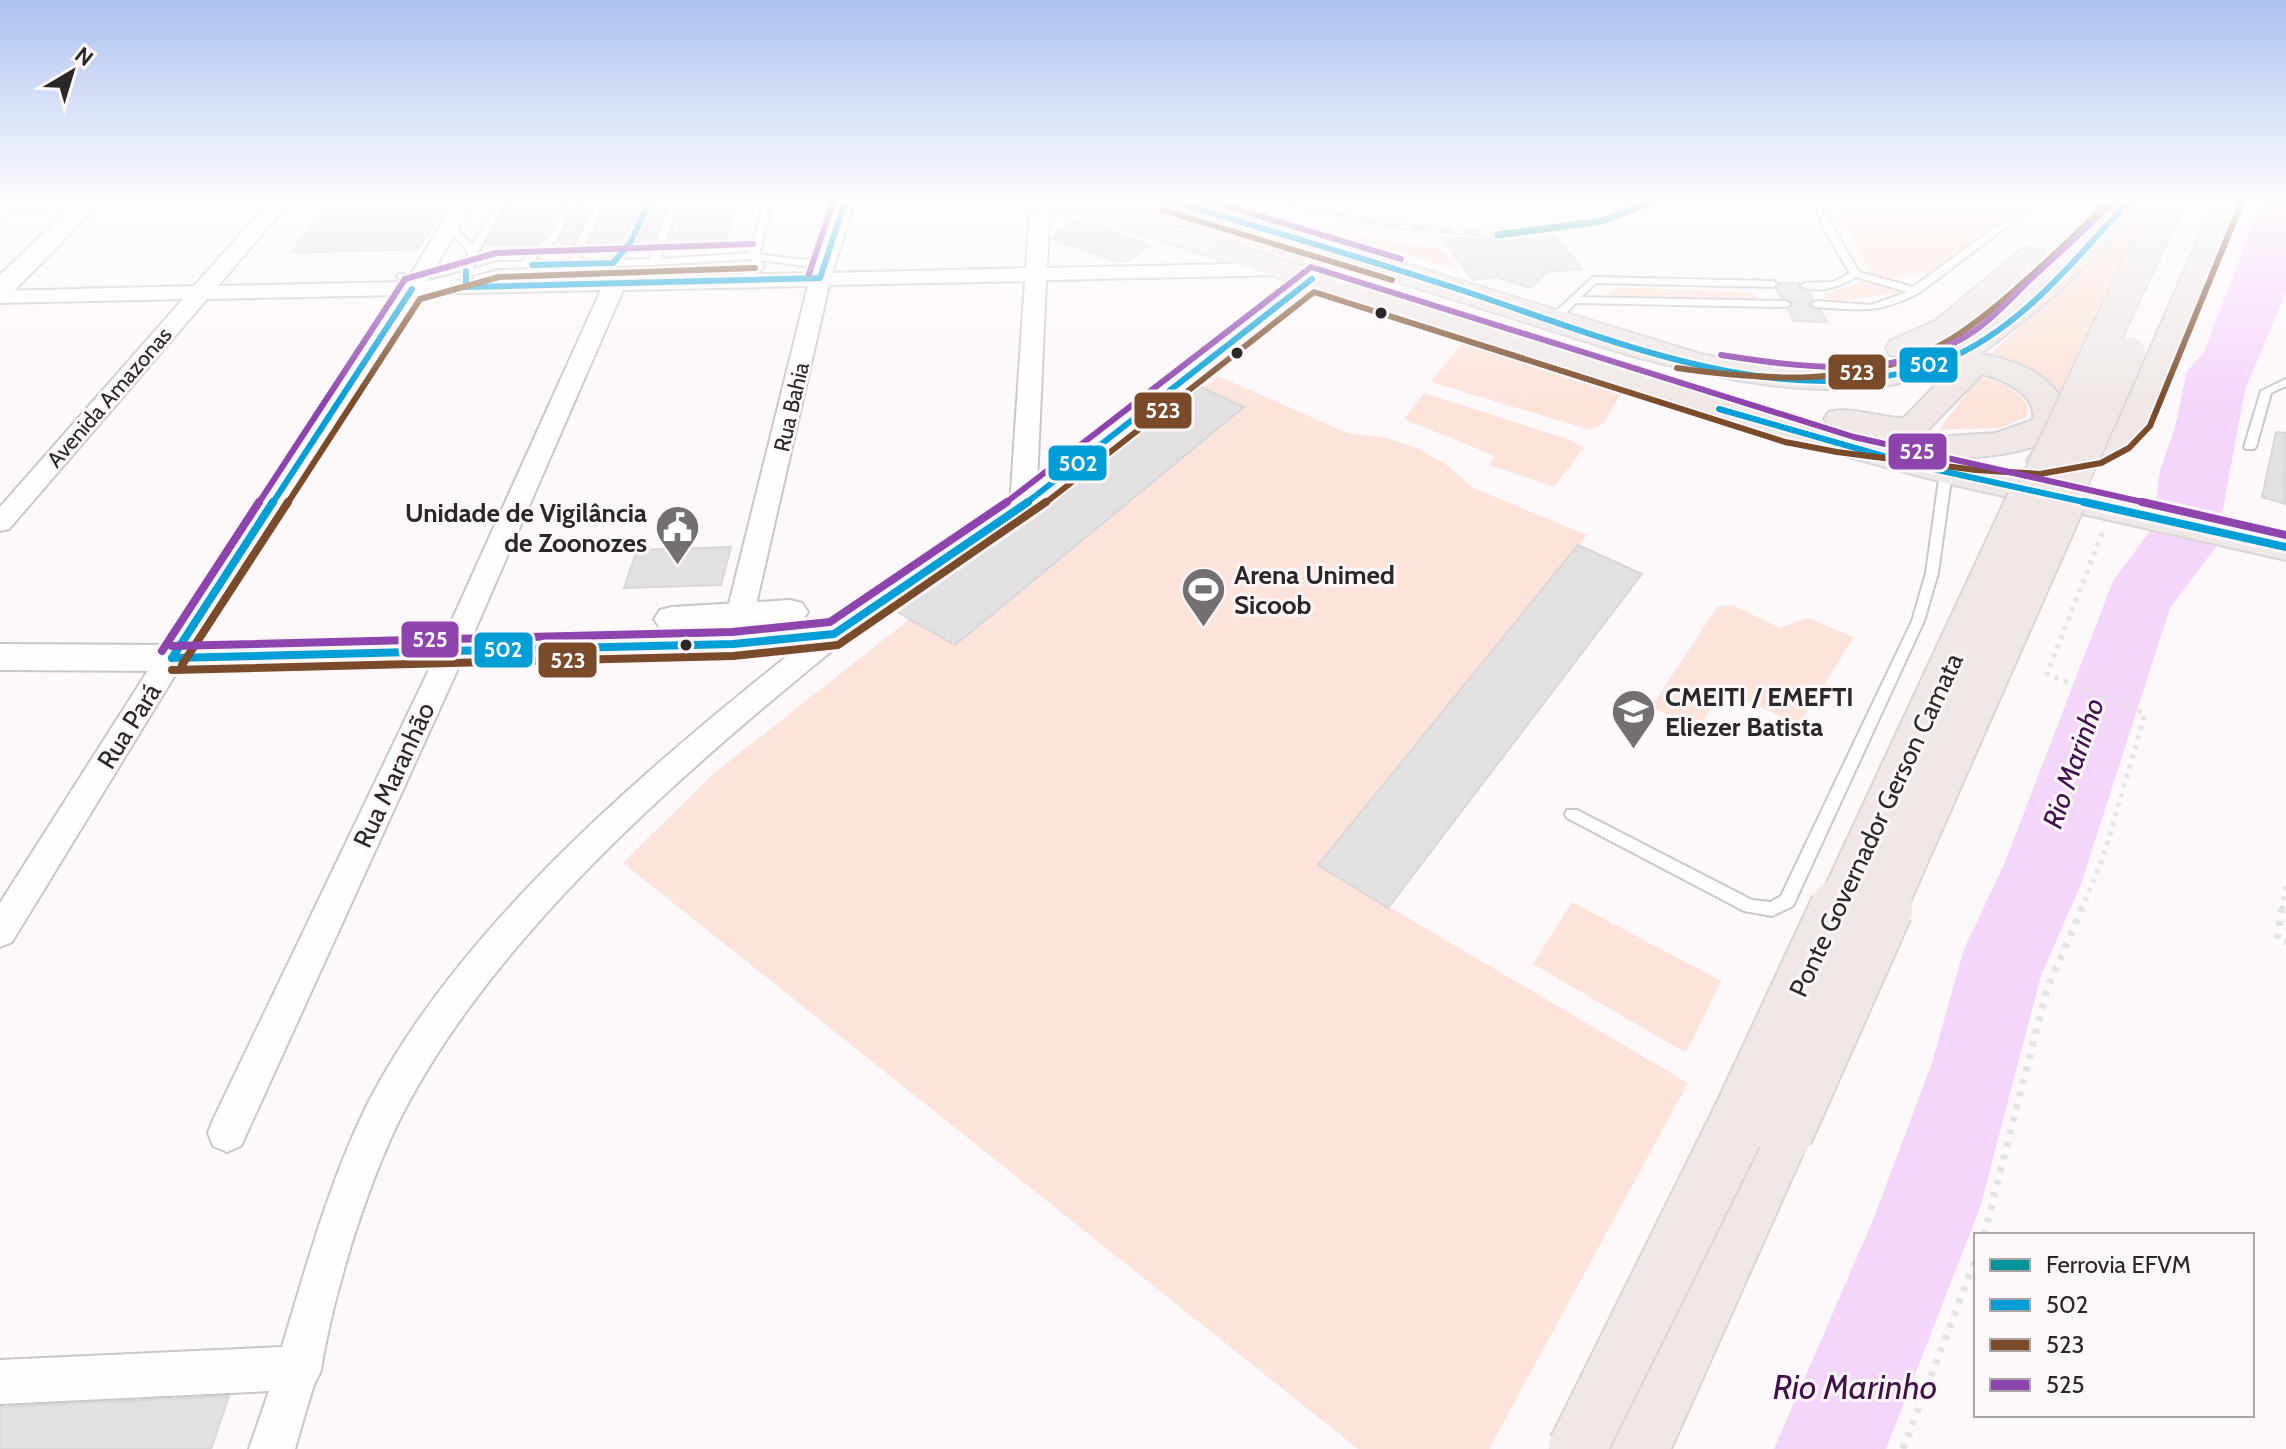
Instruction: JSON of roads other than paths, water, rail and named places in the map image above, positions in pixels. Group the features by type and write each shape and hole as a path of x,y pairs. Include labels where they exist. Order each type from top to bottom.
{"main road":[{"path":"1274,267 1789,431 1946,472 2285,547"},
{"path":"1297,274 1317,267"},
{"path":"1396,267 1563,310 1696,371 1821,415"},
{"path":"1639,346 1706,360 1779,365 1840,362 1912,345 1959,318 2018,267"},
{"path":"1950,361 1989,333 2062,267"},
{"name":"Ponte Governador Gerson Camata","path":"1577,1449 1743,1114 2138,267"},
{"name":"Ponte Governador Gerson Camata","path":"1637,1449 1784,1133 2168,267"},
{"path":"1789,431 1992,460 2068,458 2114,443 2132,430 2140,419 2202,267"},
{"path":"1639,346 1747,372 1810,378 1896,373 1950,361 2001,370 2028,383 2052,412 2047,425 2032,434 1993,443 1902,449"},
{"path":"1650,387 1821,415 1879,428 1913,429 1969,369 1950,361"}],"street":[{"path":"0,290 24,267"},
{"name":"Avenida Amazonas","path":"0,523 222,267"},
{"name":"Rua Pará","path":"0,932 419,267"},
{"path":"0,297 198,293 614,273 743,280 824,267 1034,276 1297,274"},
{"name":"Rua Bahia","path":"738,630 824,267"},
{"path":"1023,506 1035,267"},
{"name":"Rua Maranhão","path":"227,1133 457,638 614,273"},
{"path":"272,1449 300,1368 340,1219 382,1115 435,1026 499,940 581,857 719,727 872,605 1023,506 1297,274"},
{"path":"738,630 872,605"},
{"path":"0,630 180,645"},
{"path":"0,657 180,645 738,630 834,634"},
{"path":"0,1382 300,1368"}],"lane":[{"path":"469,267 466,279 516,267"},
{"path":"591,267 614,273 637,267"},
{"path":"614,273 617,267"},
{"path":"743,280 759,267"},
{"path":"1851,267 1855,274 1916,291"},
{"path":"1816,304 1872,308 1916,291 1949,267"},
{"path":"1805,286 1835,285 1855,274"},
{"path":"1563,310 1593,280 1773,284"},
{"path":"1563,310 1786,304"},
{"path":"2250,447 2266,391 2286,382"},
{"path":"1572,814 1750,906 1772,909 1787,901 1918,621 1932,573 1946,472"}],"water":[{"name":"Rio Marinho","path":"2236,267 2286,267 2286,292 2245,390 2216,547 2170,608 2081,884 2041,976 1980,1208 1886,1449 1774,1449 1873,1220 1932,1063 1964,949 2003,867 2113,581 2152,528 2160,471 2175,427 2187,371 2204,352"}],"place":[{"name":"Unidade de Vigilância de Zoonozes","path":"678,567"},
{"name":"Arena Unimed Sicoob","path":"1203,629"},
{"name":"CMEITI / EMEFTI Eliezer Batista","path":"1634,751"}]}
